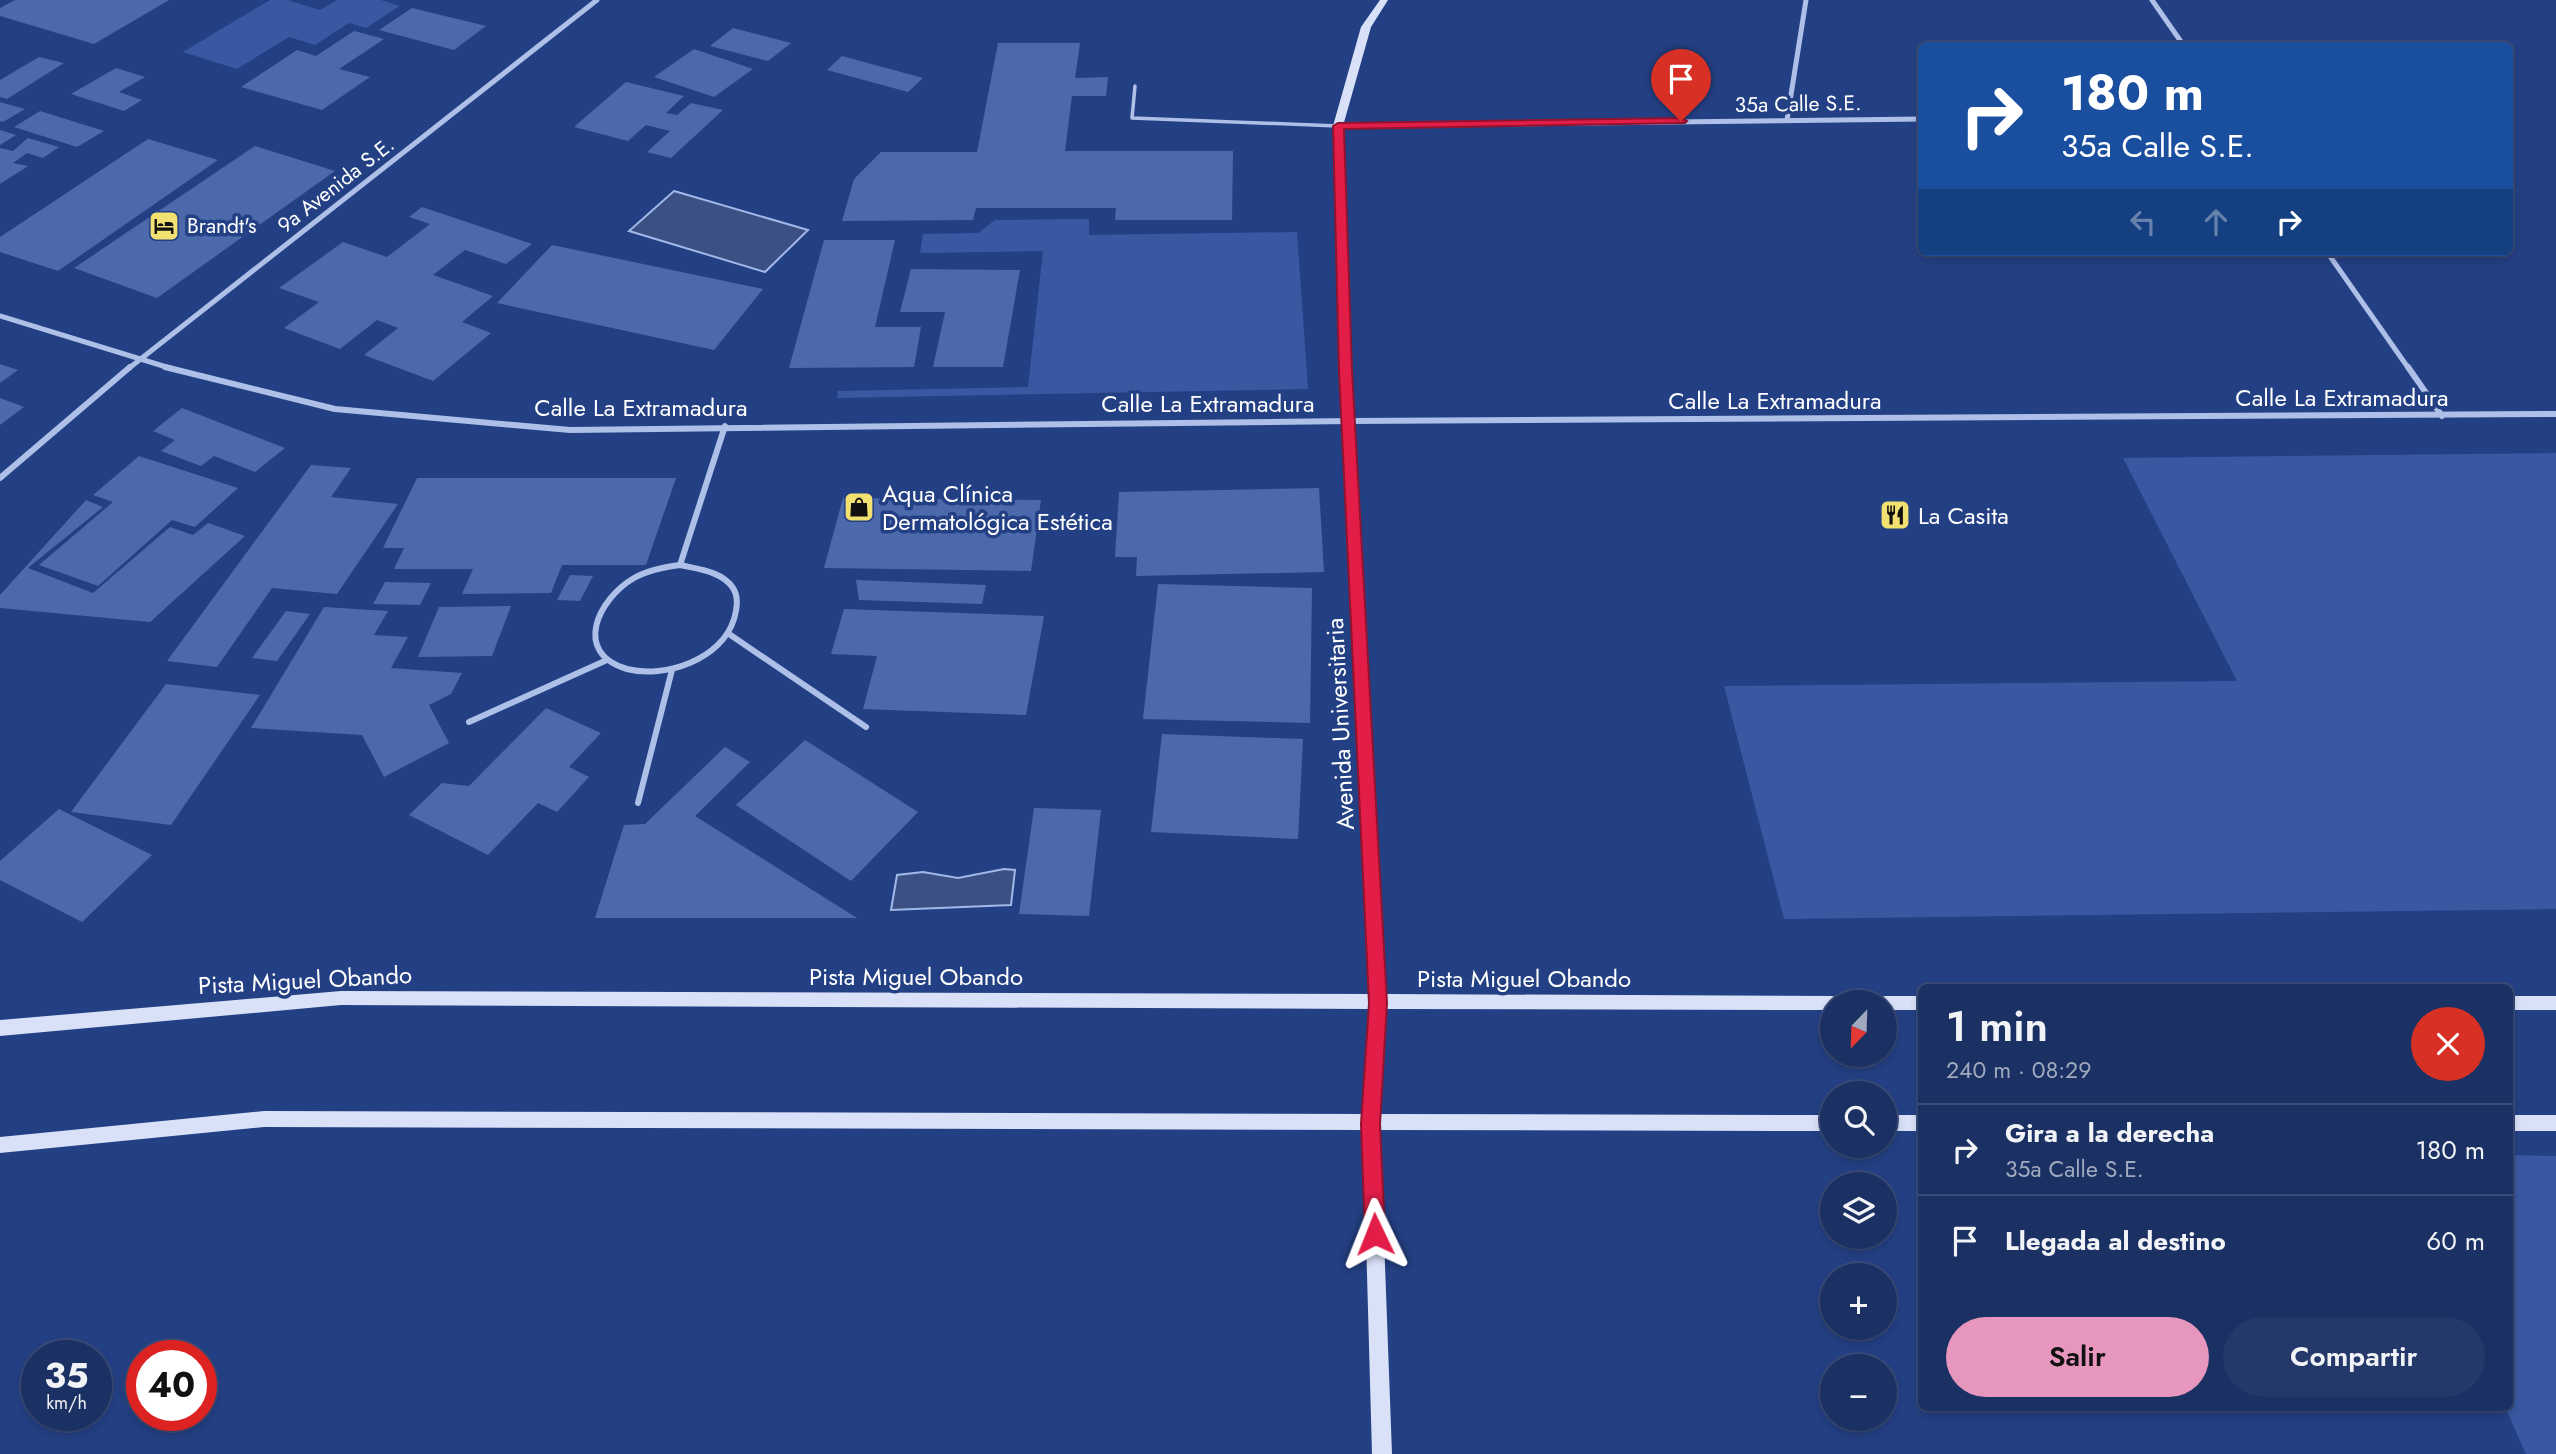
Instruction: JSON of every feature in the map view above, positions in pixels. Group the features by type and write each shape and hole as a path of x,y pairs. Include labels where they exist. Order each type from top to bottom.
{"main road":[{"name":"Avenida Universitaria","path":"1382,1454 1371,1124 1378,1003 1346,371 1338,126 1366,27 1384,0"},
{"name":"Pista Miguel Obando","path":"0,1028 341,998 1820,1003"},
{"path":"1897,1003 1918,1003"},
{"path":"2513,1003 2556,1003"},
{"path":"0,1145 264,1119 1371,1124 1820,1123"},
{"path":"1897,1123 1918,1123"},
{"path":"2513,1123 2556,1123"}],"street":[{"name":"9a Avenida S.E.","path":"0,478 138,360 597,0"},
{"path":"1787,120 1806,0"},
{"path":"2152,0 2181,42"},
{"name":"35a Calle S.E.","path":"1338,126 1918,119"},
{"path":"2331,256 2442,416"},
{"name":"Calle La Extramadura","path":"0,316 138,360 335,409 570,430 725,426 2556,414"},
{"path":"680,565 725,426"},
{"path":"680,565 702,567 719,574 732,585 738,600 737,616 729,634 715,649 695,663 649,673 625,670 607,660 596,646 593,628 600,610 614,592 634,578 656,569 680,565"},
{"path":"729,634 866,727"},
{"path":"469,722 607,660"},
{"path":"638,803 672,670"}],"lane":[{"path":"1135,86 1132,118 1338,126"}],"shaded area":[{"path":"270,0 287,0 320,10 337,0 381,0 400,6 366,28 349,23 315,45 289,37 237,69 183,52"},
{"path":"674,191 808,230 765,272 629,231"},
{"path":"1089,219 1089,235 1297,232 1308,389 837,398 838,391 1028,387 1043,251 920,253 923,234 978,233 995,220"},
{"path":"2556,453 2556,909 1784,919 1724,686 2237,681 2123,458"},
{"path":"1004,869 1015,870 1011,905 891,910 897,875 923,872 958,878"},
{"path":"2513,1155 2556,1156 2556,1454 2526,1454 2507,1411 2513,1411"}],"building":[{"path":"15,0 169,0 94,44 0,16 0,8"},
{"path":"412,8 486,26 454,50 379,30"},
{"path":"733,28 791,43 768,61 710,46"},
{"path":"354,31 384,39 339,69 370,77 322,110 241,87 297,50 316,56"},
{"path":"998,43 1080,43 1075,78 1108,77 1106,96 1072,96 1065,151 1233,151 1232,220 1115,220 1116,208 976,208 973,220 842,221 854,179 881,152 977,152"},
{"path":"694,49 753,69 714,97 654,77"},
{"path":"842,56 923,78 908,92 827,70"},
{"path":"39,57 64,63 7,99 0,97 0,80"},
{"path":"116,68 145,77 119,92 142,100 124,111 71,94"},
{"path":"626,82 684,96 666,113 677,115 691,103 723,110 671,158 647,152 670,131 646,125 628,141 574,127"},
{"path":"0,102 25,109 3,122 0,121"},
{"path":"40,111 104,131 77,147 14,127"},
{"path":"0,130 16,135 0,145"},
{"path":"28,138 59,147 43,158 27,153 13,163 28,166 0,184 0,148 13,151"},
{"path":"148,139 218,160 58,271 0,252 0,237"},
{"path":"255,146 335,171 157,298 74,268"},
{"path":"422,207 532,244 506,264 465,250 433,275 493,296 462,322 491,333 433,381 364,355 398,328 377,320 340,349 284,328 319,302 279,288 343,242 387,257 430,224 409,217"},
{"path":"824,240 895,240 875,327 921,327 914,367 789,368"},
{"path":"552,245 763,289 714,350 497,303"},
{"path":"911,269 1020,270 1003,367 933,367 945,312 900,312"},
{"path":"0,364 18,370 0,383"},
{"path":"0,398 24,407 0,425"},
{"path":"182,408 285,448 255,472 214,456 201,466 161,451 175,440 153,431"},
{"path":"139,456 238,488 195,527 172,520 98,586 39,565 113,502 93,495"},
{"path":"311,465 351,468 331,497 398,504 337,594 272,588 217,667 167,661"},
{"path":"417,478 676,478 646,565 562,565 551,593 462,594 473,569 394,569 404,548 383,548"},
{"path":"1319,488 1324,572 1136,576 1137,557 1115,557 1119,492"},
{"path":"843,498 1041,500 1031,571 824,568"},
{"path":"86,500 103,507 28,568 93,593 170,527 193,535 208,523 245,536 150,622 0,608 0,595"},
{"path":"570,575 593,576 580,601 557,600"},
{"path":"856,580 986,585 982,604 859,600"},
{"path":"385,582 431,583 420,605 373,604"},
{"path":"1158,584 1312,588 1310,723 1143,719"},
{"path":"511,606 492,656 418,657 439,607"},
{"path":"324,607 388,611 374,635 408,637 391,668 462,673 451,694 429,705 449,743 384,777 362,735 251,728"},
{"path":"844,609 1044,616 1026,715 863,709 877,656 831,654"},
{"path":"286,611 310,614 277,661 252,658"},
{"path":"166,684 260,695 171,825 71,812"},
{"path":"546,708 601,733 569,767 589,777 557,812 538,803 488,855 409,815 442,783 469,786"},
{"path":"1162,734 1303,739 1298,839 1151,832"},
{"path":"805,740 918,812 851,881 736,805"},
{"path":"725,747 750,762 695,816 857,918 595,918 624,825 645,824"},
{"path":"1034,808 1101,810 1089,916 1019,914"},
{"path":"59,809 152,855 82,922 0,880 0,861"}],"place":[{"name":"Brandt's","path":"164,226"},
{"name":"Aqua Clínica Dermatológica Estética","path":"859,507"},
{"name":"La Casita","path":"1895,515"}],"route":[{"path":"1375,1234 1371,1124 1378,1003 1346,371 1338,126 1681,121"}]}
